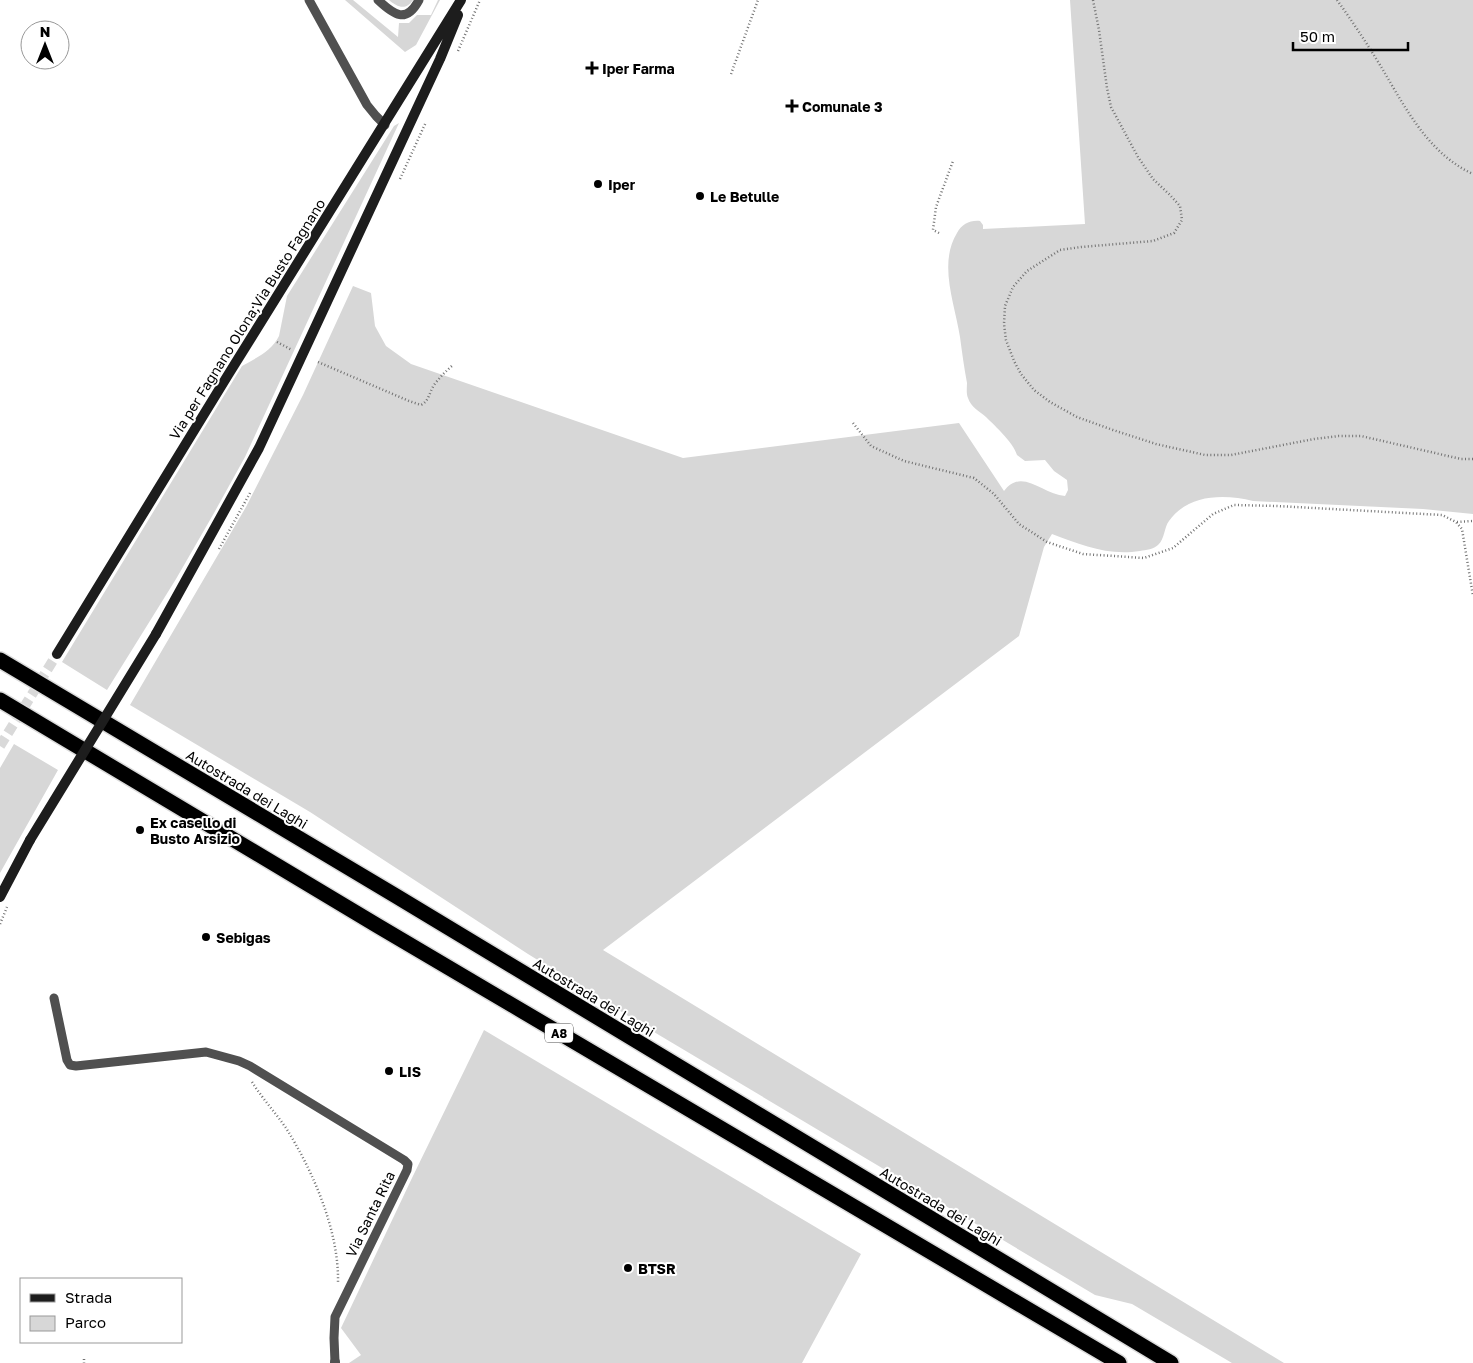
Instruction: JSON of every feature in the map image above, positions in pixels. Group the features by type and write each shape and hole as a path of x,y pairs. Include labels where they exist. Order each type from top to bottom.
{"highway":[{"name":"Autostrada dei Laghi","path":"0,660 1171,1363"},
{"name":"A8","path":"0,700 378,926 1119,1363"}],"main road":[{"name":"Via per Fagnano Olona;Via Busto Fagnano","path":"57,654 223,383 463,0"},
{"name":"Via per Fagnano Olona;Via Busto Fagnano","path":"0,897 30,840 156,634 259,448 440,59 463,0"}],"lane":[{"path":"309,0 367,105 385,124"},
{"path":"378,0 395,14 402,16 414,9 419,0"},
{"path":"54,998 67,1060 70,1065 76,1066 206,1052 239,1061"},
{"name":"Via Santa Rita","path":"239,1061 408,1164 407,1170 335,1317 335,1362"}],"path":[{"path":"731,74 758,0"},
{"path":"1092,0 1099,30 1111,107 1148,172 1180,206 1182,220 1174,233 1153,241 1081,246 1060,250 1027,270 1013,287 1005,306 1004,324 1006,340 1014,361 1021,374 1034,390 1050,402 1077,417 1156,444 1205,455 1231,455 1314,439 1361,436 1461,459 1473,459"},
{"path":"1337,0 1369,47 1410,116 1424,134 1449,159 1473,174"},
{"path":"939,233 933,230 932,226 936,207 952,161"},
{"path":"276,342 294,351"},
{"path":"318,362 421,405 426,402 433,387 453,365"},
{"path":"853,423 871,446 904,461 974,478 994,494 1019,524 1047,542 1082,554 1144,558 1173,548 1213,514 1234,505 1442,515 1456,522 1462,528 1473,596"},
{"path":"1456,522 1473,521"},
{"path":"239,1061 257,1090 286,1128 305,1163 320,1197 334,1241 338,1280 337,1289"}],"green space":[{"path":"345,0 353,0 398,37 399,23 409,23 417,15 431,15 438,0 440,0 416,45 405,52"},
{"path":"389,0 413,0 407,6 401,7"},
{"path":"1070,0 1473,0 1473,514 1423,509 1253,501 1219,497 1196,501 1177,512 1167,524 1158,545 1147,550 1128,552 1106,551 1084,546 1052,534 1044,547 1019,636 603,950 1284,1363 1232,1363 1132,1304 1095,1295 659,1035 528,954 310,812 130,705 246,507 303,395 353,286 371,293 375,326 386,346 411,364 683,458 959,423 1004,491 1011,484 1025,482 1057,495 1065,496 1068,490 1067,480 1054,471 1045,460 1025,461 1017,455 1004,435 969,401 948,271 951,245 959,230 970,222 980,221 983,229 1085,224"},
{"path":"399,123 245,457 176,579 107,690 62,662 242,366 263,354 276,341 279,336 287,296 394,126"},
{"path":"14,744 58,770 0,873 0,768"},
{"path":"484,1030 861,1254 802,1363 349,1363 361,1355 341,1328"}],"tunnel":[{"path":"0,746 57,654"}],"place":[{"name":"Iper Farma","path":"592,68"},
{"name":"Comunale 3","path":"792,106"},
{"name":"Iper","path":"598,184"},
{"name":"Le Betulle","path":"700,196"},
{"name":"Ex casello di Busto Arsizio","path":"140,830"},
{"name":"Sebigas","path":"206,937"},
{"name":"LIS","path":"389,1071"},
{"name":"BTSR","path":"628,1268"}]}
